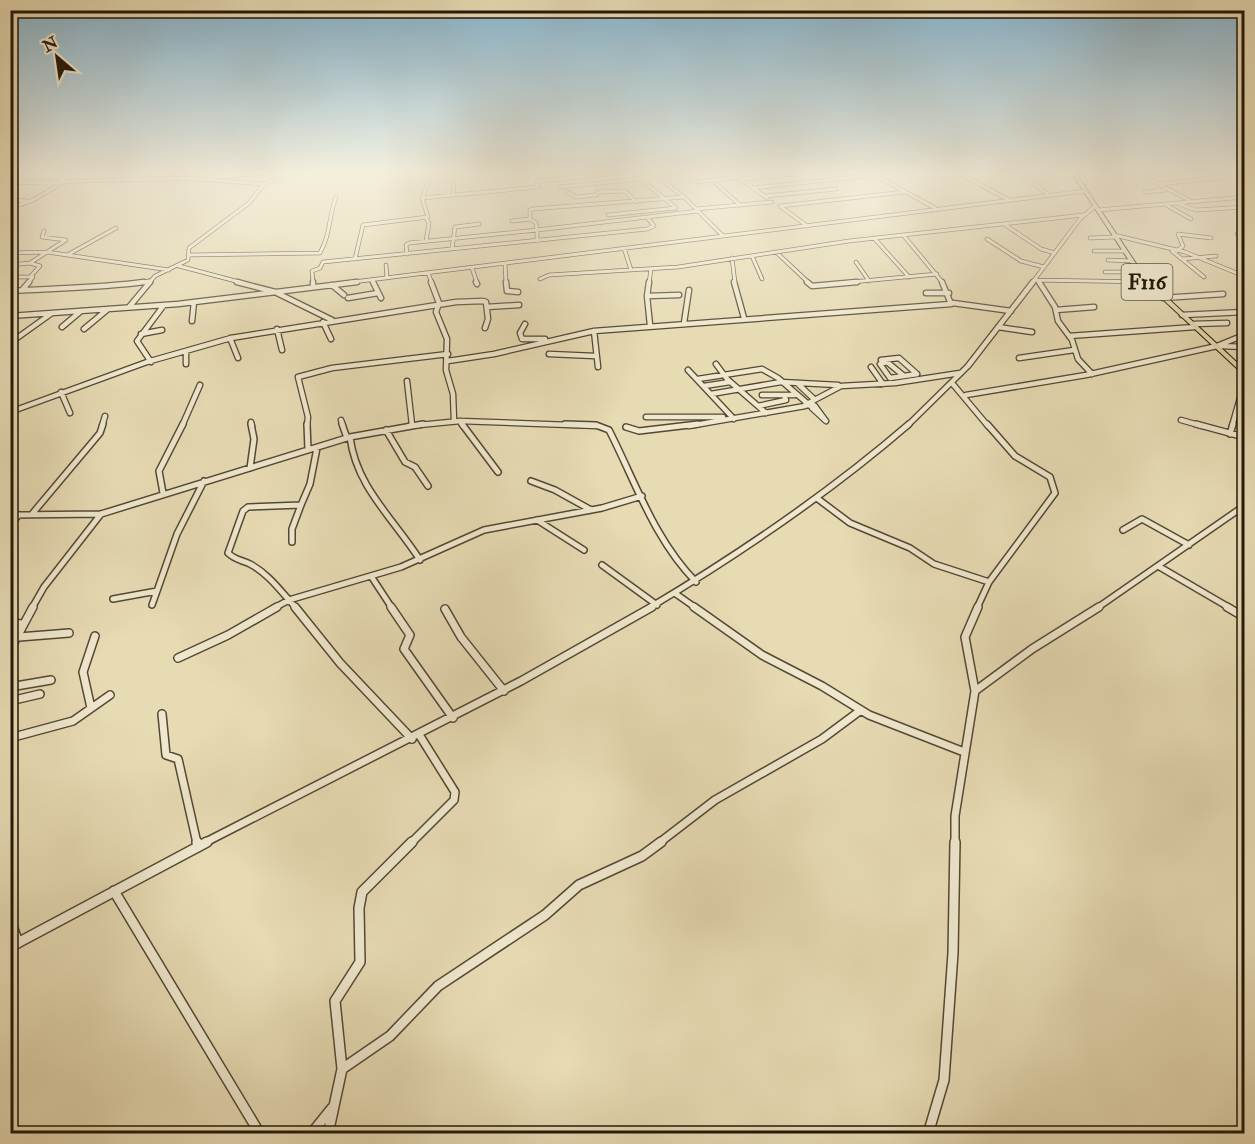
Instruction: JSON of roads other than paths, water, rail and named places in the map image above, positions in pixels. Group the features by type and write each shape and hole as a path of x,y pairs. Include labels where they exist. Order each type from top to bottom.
{"main road":[{"name":"F116","path":"1107,225 1139,272 1163,298 1243,369"}],"street":[{"path":"129,307 155,276 188,261 189,248 219,225"},
{"path":"188,255 320,254 329,236 328,225"},
{"path":"355,259 363,225"},
{"path":"426,241 429,225"},
{"path":"452,249 455,227 468,225"},
{"path":"536,225 537,241"},
{"path":"406,254 406,245 426,241 576,225"},
{"path":"313,287 312,271 320,268 321,263 537,241 653,227 652,225"},
{"path":"713,225 724,236"},
{"path":"10,316 194,302 812,225"},
{"path":"540,279 546,275 651,269 874,238 992,225"},
{"path":"1005,225 1041,249 1055,253"},
{"path":"10,920 14,945 198,847 504,691 696,582 818,499 889,441 952,383 1037,280 1075,225"},
{"path":"68,254 117,228"},
{"path":"30,263 66,240 42,237 44,231"},
{"path":"1237,234 1245,233"},
{"path":"1177,251 1183,246 1178,234 1211,238"},
{"path":"904,236 937,274 953,303"},
{"path":"1090,238 1114,236 1177,251 1245,276"},
{"path":"874,238 909,277"},
{"path":"987,239 1021,261 1044,267"},
{"path":"624,248 631,270"},
{"path":"1171,250 1204,277"},
{"path":"1094,251 1124,251"},
{"path":"776,252 812,286 937,274"},
{"path":"10,253 68,254 170,270"},
{"path":"752,256 762,279"},
{"path":"1182,260 1216,256"},
{"path":"732,258 734,280 744,318"},
{"path":"1108,260 1131,261"},
{"path":"856,262 869,281"},
{"path":"10,265 30,263 40,266 22,290"},
{"path":"505,264 507,291 518,292"},
{"path":"386,265 387,278"},
{"path":"178,266 275,292 332,320"},
{"path":"472,268 477,284"},
{"path":"650,326 647,296 651,269"},
{"path":"1105,272 1139,272"},
{"path":"428,273 439,303 436,312 446,332 448,354 446,370 457,421 498,472"},
{"path":"10,277 31,276"},
{"path":"332,285 346,296 380,295 372,280"},
{"path":"1037,280 1148,282"},
{"path":"1037,280 1056,310 1058,321 1069,336 1080,364 1092,374"},
{"path":"10,291 80,286 100,288 150,281"},
{"path":"684,323 689,290"},
{"path":"926,293 949,293"},
{"path":"1163,298 1223,294"},
{"path":"647,296 679,296"},
{"path":"11,411 186,351 230,338 277,329 483,301 487,307 488,323 485,328"},
{"path":"192,321 194,302"},
{"path":"448,361 494,354 594,331 650,326 935,307 953,303 1011,311"},
{"path":"151,362 137,341 164,305"},
{"path":"487,307 519,305"},
{"path":"1056,310 1094,308"},
{"path":"84,329 109,309"},
{"path":"62,327 81,310"},
{"path":"10,343 53,312"},
{"path":"1182,315 1245,312"},
{"path":"323,322 331,339"},
{"path":"1069,336 1227,323"},
{"path":"525,324 520,333 522,339 552,340"},
{"path":"998,327 1032,332"},
{"path":"277,329 282,350"},
{"path":"141,334 162,330"},
{"path":"594,331 598,367"},
{"path":"966,395 1092,374 1218,346 1245,335"},
{"path":"230,338 238,358"},
{"path":"1218,346 1245,347"},
{"path":"1019,358 1074,350"},
{"path":"186,351 186,364"},
{"path":"308,450 306,429 308,417 298,377 332,368 448,354"},
{"path":"549,354 596,356"},
{"path":"880,378 902,374 912,369 897,357 881,360 882,363 879,364 889,375"},
{"path":"882,363 886,362 902,374"},
{"path":"716,364 730,382 766,413"},
{"path":"871,367 883,384"},
{"path":"698,379 759,369 774,375 795,395 811,404"},
{"path":"688,370 734,418"},
{"path":"711,394 781,382 841,386 883,384 960,373"},
{"path":"407,381 412,425"},
{"path":"704,386 730,382"},
{"path":"796,383 824,421"},
{"path":"928,1134 944,1080 953,953 955,816 975,691 965,637 989,582 1053,498 1055,488 1050,477 1026,465 1011,453 996,437 966,395 952,383"},
{"path":"1230,434 1245,384"},
{"path":"163,493 159,471 200,385"},
{"path":"626,427 639,431 663,430 766,413 811,404 841,386"},
{"path":"751,387 771,403"},
{"path":"61,392 70,413"},
{"path":"762,395 785,397 795,395"},
{"path":"758,406 787,400 785,397"},
{"path":"32,514 99,433 105,416"},
{"path":"646,417 734,418"},
{"path":"341,420 349,438 351,457 356,470 370,493 405,535 420,560"},
{"path":"1181,420 1245,438"},
{"path":"10,515 101,514 163,493 349,438 412,425 457,421 605,427 664,542 681,567 696,582"},
{"path":"250,468 254,439 251,422"},
{"path":"386,430 405,462 415,467 428,486"},
{"path":"292,542 292,530 310,484 317,448"},
{"path":"152,605 177,534 204,481"},
{"path":"531,481 555,490 591,511"},
{"path":"178,658 228,635 290,600 420,560 484,530 591,511 643,499"},
{"path":"818,499 850,523 910,548 934,564 989,582"},
{"path":"301,505 248,507 243,511 228,553 233,558 257,568 290,600 340,663 416,737 455,792 454,800 362,892 359,908 360,962 335,1000 342,1069 328,1134"},
{"path":"975,691 1032,649 1130,588 1245,506"},
{"path":"10,650 44,587 101,514"},
{"path":"10,524 19,515"},
{"path":"1123,530 1142,519 1189,545"},
{"path":"537,520 584,550"},
{"path":"602,565 657,605"},
{"path":"1158,566 1245,617"},
{"path":"371,576 410,635 404,649 453,718"},
{"path":"113,598 157,591"},
{"path":"676,594 762,656 822,686 885,723 964,752"},
{"path":"445,609 461,637 504,691"},
{"path":"10,623 23,624"},
{"path":"19,637 69,633"},
{"path":"91,708 82,676 83,662 95,636"},
{"path":"10,687 51,680"},
{"path":"10,701 40,694"},
{"path":"10,738 60,726 110,695"},
{"path":"342,1069 390,1036 438,986 545,915 579,885 642,856 716,800 822,739 861,710"},
{"path":"162,714 166,755 178,759 182,769 198,847"},
{"path":"114,891 184,1004 260,1134"},
{"path":"311,1134 335,1106"}]}
